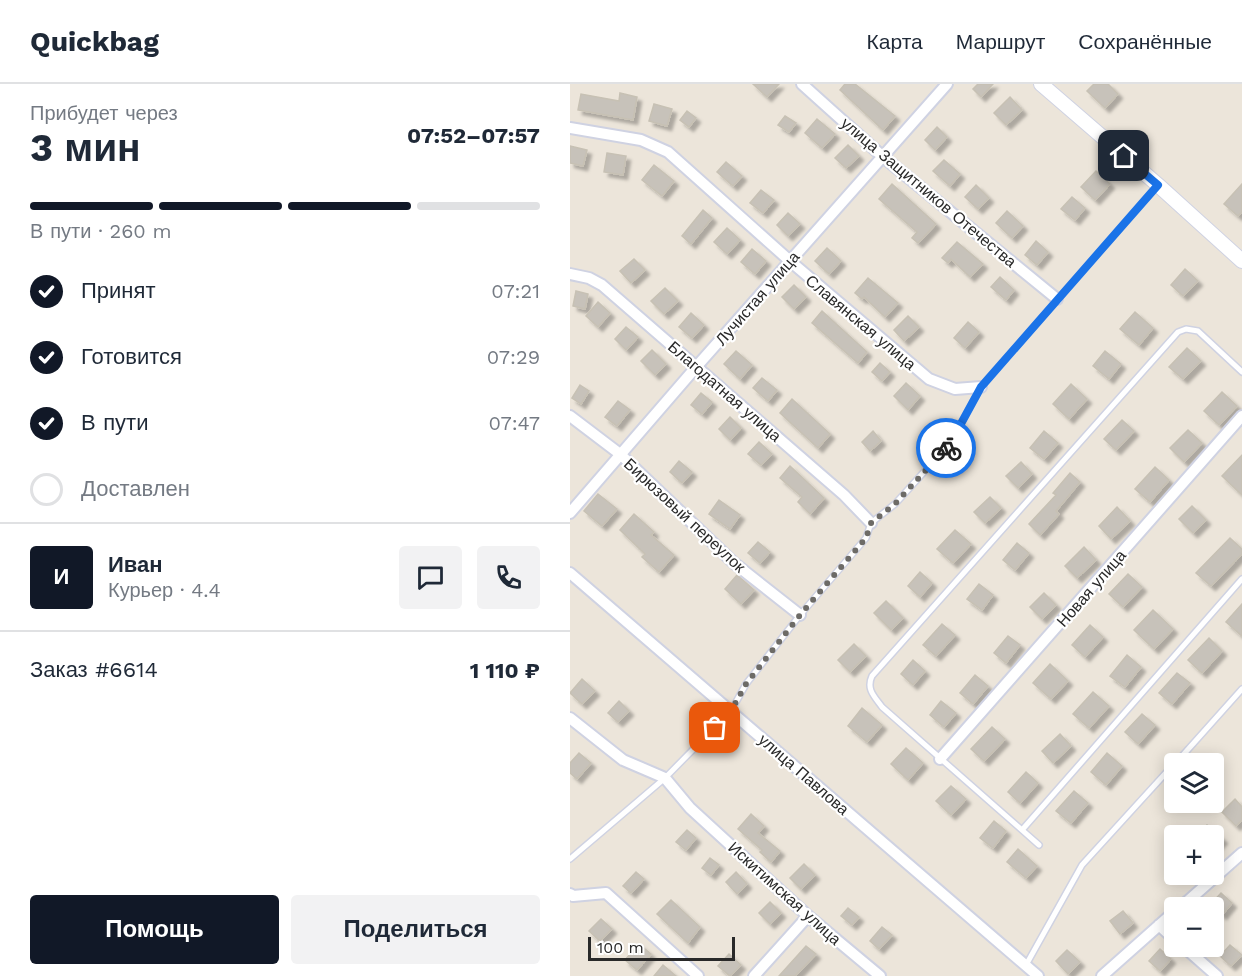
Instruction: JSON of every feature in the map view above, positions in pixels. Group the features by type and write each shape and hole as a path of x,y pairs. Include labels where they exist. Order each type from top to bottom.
{"street":[{"name":"улица Защитников Отечества","path":"802,84 882,156 1057,299"},
{"name":"Лучистая улица","path":"570,513 947,84"},
{"path":"1041,84 1242,261"},
{"name":"Славянская улица","path":"570,128 641,140 668,152 790,261 929,379 955,389 981,387"},
{"name":"Благодатная улица","path":"570,274 589,278 602,285 844,495 871,523"},
{"name":"Бирюзовый переулок","path":"570,416 620,454 734,563 800,615"},
{"name":"Новая улица","path":"940,759 1242,416"},
{"name":"улица Павлова","path":"570,573 1038,976"},
{"path":"570,718 623,760 664,778"},
{"name":"Искитимская улица","path":"664,778 690,808 808,916 880,976"},
{"path":"1192,897 1242,853"},
{"path":"572,895 606,893 698,976"},
{"path":"754,976 808,916"},
{"path":"1102,976 1164,921"},
{"path":"1160,925 1164,929"},
{"path":"1195,957 1217,976"}],"lane":[{"path":"570,859 664,778 731,711 746,684 800,615 866,538 871,523 901,498 951,442 981,387 1158,185"},
{"path":"1039,844 882,707 870,692 869,683 872,676 1178,332 1186,329 1198,332 1242,372"},
{"path":"1022,830 1242,579"},
{"path":"1185,753 1242,689"},
{"path":"1026,965 1082,865 1164,776"}],"building":[{"path":"753,84 779,84 767,97"},
{"path":"845,84 855,84 895,116 883,130 840,90"},
{"path":"978,84 993,84 981,97 973,89"},
{"path":"1094,84 1108,84 1118,94 1105,108 1087,91"},
{"path":"620,93 637,97 633,120 578,110 581,94 619,101"},
{"path":"1010,97 1022,110 1006,125 994,113"},
{"path":"654,104 672,109 667,126 649,121"},
{"path":"687,111 696,118 689,127 680,120"},
{"path":"785,116 796,123 789,132 778,125"},
{"path":"817,119 835,134 822,148 805,133"},
{"path":"937,127 947,137 935,150 925,140"},
{"path":"848,145 859,156 846,168 835,158"},
{"path":"570,146 587,150 583,166 570,163"},
{"path":"607,153 626,156 623,175 604,172"},
{"path":"944,160 960,174 950,186 933,171"},
{"path":"726,162 742,176 733,186 717,172"},
{"path":"654,165 674,181 662,196 642,180"},
{"path":"1096,171 1110,184 1095,200 1081,187"},
{"path":"892,184 936,224 918,243 912,238 917,232 879,199"},
{"path":"1242,184 1242,212 1238,216 1224,204"},
{"path":"976,185 989,198 978,209 965,197"},
{"path":"761,190 774,200 763,213 750,203"},
{"path":"1072,197 1085,208 1075,220 1061,209"},
{"path":"703,210 712,218 691,244 682,236"},
{"path":"1007,211 1023,226 1012,238 996,223"},
{"path":"788,213 800,224 788,236 777,225"},
{"path":"727,228 740,240 727,254 714,242"},
{"path":"1036,241 1048,252 1037,265 1025,255"},
{"path":"957,242 983,264 970,277 951,259 948,263 942,258"},
{"path":"827,248 841,261 829,274 815,261"},
{"path":"752,249 766,261 755,274 741,262"},
{"path":"634,259 645,270 631,283 620,271"},
{"path":"1185,269 1198,281 1183,296 1171,285"},
{"path":"1000,277 1014,290 1006,300 991,287"},
{"path":"868,278 898,303 885,317 864,297 862,299 855,293"},
{"path":"794,285 806,297 794,309 782,297"},
{"path":"665,288 678,301 664,314 651,301"},
{"path":"576,291 588,294 585,309 573,306"},
{"path":"598,302 610,313 598,327 586,316"},
{"path":"822,311 867,352 858,363 812,323"},
{"path":"1135,312 1153,328 1139,345 1120,329"},
{"path":"691,313 704,325 692,338 679,327"},
{"path":"908,316 919,327 904,341 894,330"},
{"path":"968,322 979,332 965,348 954,338"},
{"path":"626,327 638,337 626,350 615,339"},
{"path":"1187,348 1201,361 1183,379 1169,367"},
{"path":"652,350 666,364 655,375 641,361"},
{"path":"736,351 752,365 740,379 724,364"},
{"path":"1105,351 1121,364 1109,379 1093,366"},
{"path":"880,363 890,372 882,381 872,372"},
{"path":"762,378 777,390 768,401 753,388"},
{"path":"906,383 920,396 908,410 894,396"},
{"path":"1071,384 1087,399 1069,419 1053,404"},
{"path":"580,385 589,391 581,404 572,398"},
{"path":"1222,392 1237,406 1219,425 1204,411"},
{"path":"701,393 712,402 702,414 691,405"},
{"path":"792,399 830,434 818,448 780,413"},
{"path":"618,401 630,410 617,426 605,417"},
{"path":"730,417 741,428 730,440 719,429"},
{"path":"1122,420 1134,431 1116,450 1104,439"},
{"path":"1188,430 1202,443 1184,462 1170,448"},
{"path":"873,431 881,441 870,451 862,442"},
{"path":"1044,431 1058,443 1044,459 1030,448"},
{"path":"759,442 772,454 761,465 748,454"},
{"path":"1242,455 1242,495 1222,476"},
{"path":"679,461 692,472 682,483 670,472"},
{"path":"1021,462 1032,474 1018,488 1006,476"},
{"path":"790,466 824,498 810,514 798,502 802,497 780,478"},
{"path":"1155,467 1169,480 1150,502 1135,489"},
{"path":"1070,473 1080,482 1056,511 1059,514 1040,535 1029,524 1056,495 1053,493"},
{"path":"598,494 617,509 602,526 584,511"},
{"path":"990,497 1001,508 985,523 974,512"},
{"path":"719,500 740,515 730,529 709,514"},
{"path":"1192,506 1206,520 1193,533 1179,519"},
{"path":"1117,507 1130,521 1111,539 1099,526"},
{"path":"634,514 654,532 651,535 674,555 659,572 642,557 645,554 620,530"},
{"path":"955,530 971,544 953,563 937,549"},
{"path":"1230,538 1242,549 1242,554 1211,586 1196,573"},
{"path":"758,542 770,552 760,563 748,553"},
{"path":"1017,543 1029,553 1015,570 1003,560"},
{"path":"1084,547 1096,560 1077,578 1065,566"},
{"path":"920,572 932,583 920,597 908,586"},
{"path":"1128,574 1142,587 1123,607 1109,594"},
{"path":"737,575 754,590 741,604 725,589"},
{"path":"979,584 993,595 982,610 967,599"},
{"path":"1044,593 1056,605 1042,619 1030,607"},
{"path":"886,601 903,618 891,630 874,613"},
{"path":"1242,604 1242,636 1226,622"},
{"path":"1153,610 1173,629 1154,649 1134,630"},
{"path":"942,624 955,635 936,656 923,645"},
{"path":"1090,625 1103,637 1085,657 1072,645"},
{"path":"1008,636 1020,645 1006,663 994,653"},
{"path":"1209,638 1222,651 1202,673 1188,660"},
{"path":"854,644 866,656 850,672 838,660"},
{"path":"1127,655 1141,667 1125,687 1110,676"},
{"path":"913,660 925,671 913,685 901,674"},
{"path":"1050,664 1068,681 1051,699 1033,683"},
{"path":"1177,673 1190,683 1172,704 1159,693"},
{"path":"975,675 988,686 973,704 960,693"},
{"path":"582,679 595,691 582,704 570,693"},
{"path":"1093,692 1109,706 1089,728 1073,714"},
{"path":"619,701 629,711 618,722 608,713"},
{"path":"941,701 956,713 944,727 930,715"},
{"path":"862,708 882,725 867,742 848,726"},
{"path":"1142,714 1155,725 1138,744 1125,732"},
{"path":"992,727 1005,739 984,761 971,749"},
{"path":"1060,734 1071,746 1053,763 1042,751"},
{"path":"906,748 923,763 908,780 891,764"},
{"path":"579,753 591,763 577,779 570,773 570,763"},
{"path":"1107,753 1122,766 1106,785 1091,772"},
{"path":"1026,772 1038,783 1020,803 1008,792"},
{"path":"951,786 966,799 951,815 936,801"},
{"path":"1074,791 1088,803 1071,823 1056,811"},
{"path":"1235,799 1242,807 1242,820 1236,826 1223,813"},
{"path":"751,814 764,826 758,833 780,851 771,862 760,852 762,850 738,829"},
{"path":"994,821 1006,831 993,848 980,838"},
{"path":"687,830 696,838 686,850 676,842"},
{"path":"1018,849 1037,866 1026,878 1007,862"},
{"path":"710,858 719,865 711,875 702,868"},
{"path":"804,864 815,875 801,889 790,878"},
{"path":"636,872 644,879 631,893 623,886"},
{"path":"736,872 747,884 737,894 726,882"},
{"path":"1221,893 1232,903 1224,913 1224,897 1217,897"},
{"path":"671,900 700,927 688,943 657,914"},
{"path":"770,902 781,913 770,924 759,913"},
{"path":"848,908 859,917 852,925 841,916"},
{"path":"1123,911 1133,923 1120,934 1110,921"},
{"path":"601,919 612,929 600,941 589,931"},
{"path":"882,927 892,935 879,949 870,941"},
{"path":"639,944 651,954 637,970 625,960"},
{"path":"1230,945 1242,955 1231,966 1221,957 1224,957 1224,952"},
{"path":"806,946 816,954 795,976 779,976"},
{"path":"1160,949 1164,953 1164,957 1171,959 1160,971 1149,961"},
{"path":"1067,950 1080,962 1068,974 1056,961"},
{"path":"729,954 741,965 730,976 718,966"},
{"path":"663,965 676,976 654,976"}],"way so far":[{"path":"715,728 731,711 746,684 800,615 866,538 871,523 895,504 946,448"}],"route":[{"path":"946,448 981,387 1158,185 1124,156"}]}
